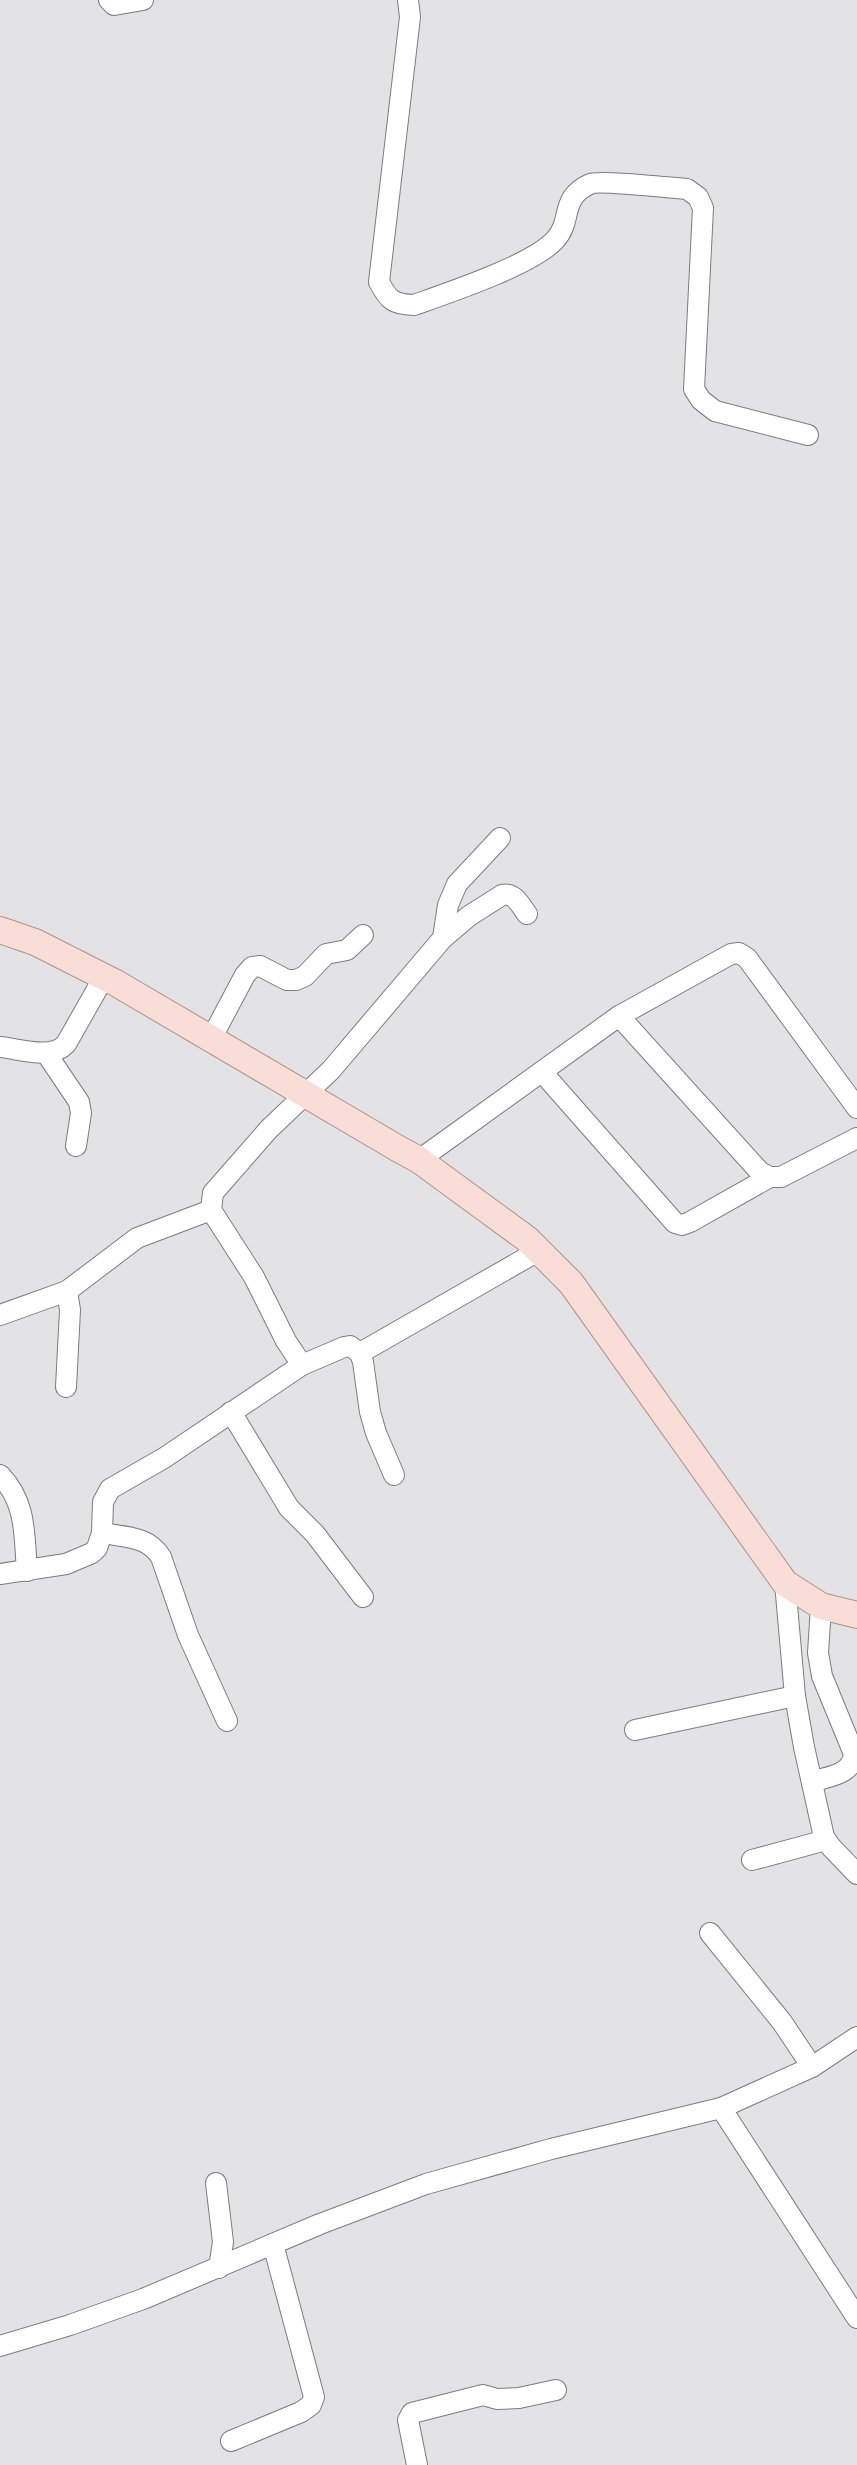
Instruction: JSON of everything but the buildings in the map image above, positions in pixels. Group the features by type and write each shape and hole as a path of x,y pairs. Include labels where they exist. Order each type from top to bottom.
{"main road":[{"path":"0,930 35,942 104,977 418,1160 540,1250 571,1283 785,1583 821,1606 857,1615"}],"street":[{"path":"109,0 114,5 143,0"},
{"path":"408,0 410,17 379,282 385,294 395,304 414,305 535,257 556,239 562,228 570,201 577,192 592,182 687,189 698,197 704,208 694,389 701,400 715,411 808,435"},
{"path":"443,938 448,905 457,884 500,838"},
{"path":"302,1365 286,1341 254,1276 211,1210 213,1193 248,1152 331,1070 443,938 469,916 502,895 507,894 516,898 527,914"},
{"path":"0,930 0,936"},
{"path":"211,1039 245,975 252,967 260,966 287,980 296,980 305,976 326,954 346,950 363,935"},
{"path":"418,1160 619,1016 731,954 739,953 747,958 857,1108"},
{"path":"0,1047 46,1053 60,1050 66,1044 104,977"},
{"path":"619,1016 760,1172 770,1177 781,1177 857,1138"},
{"path":"46,1053 79,1102 81,1113 76,1146"},
{"path":"542,1072 675,1223 682,1225 690,1222 770,1177"},
{"path":"0,1315 68,1291 137,1238 211,1210"},
{"path":"360,1353 540,1250"},
{"path":"66,1386 70,1316 68,1291"},
{"path":"0,1574 77,1561 92,1553 97,1548 102,1533 103,1502 110,1489 164,1458 302,1365 344,1347 350,1346 360,1353 370,1412 394,1475"},
{"path":"231,1412 289,1508 315,1534 363,1597"},
{"path":"0,1475 18,1500 23,1520 27,1571"},
{"path":"102,1533 141,1539 156,1550 161,1557 188,1635 227,1721"},
{"path":"785,1583 795,1696 826,1840 857,1875"},
{"path":"812,1782 848,1770 853,1762 854,1754 822,1676 818,1653 821,1606"},
{"path":"635,1731 795,1696"},
{"path":"752,1860 826,1840"},
{"path":"710,1933 782,2022 812,2067"},
{"path":"2,2340 70,2325 143,2300 320,2224 426,2184 551,2149 721,2108 812,2067 857,2037"},
{"path":"721,2108 857,2318"},
{"path":"216,2183 223,2242 219,2268"},
{"path":"231,2441 301,2412 311,2405 314,2397 273,2244"},
{"path":"417,2465 408,2420 412,2413 483,2395 497,2399 519,2398 556,2390"}]}
